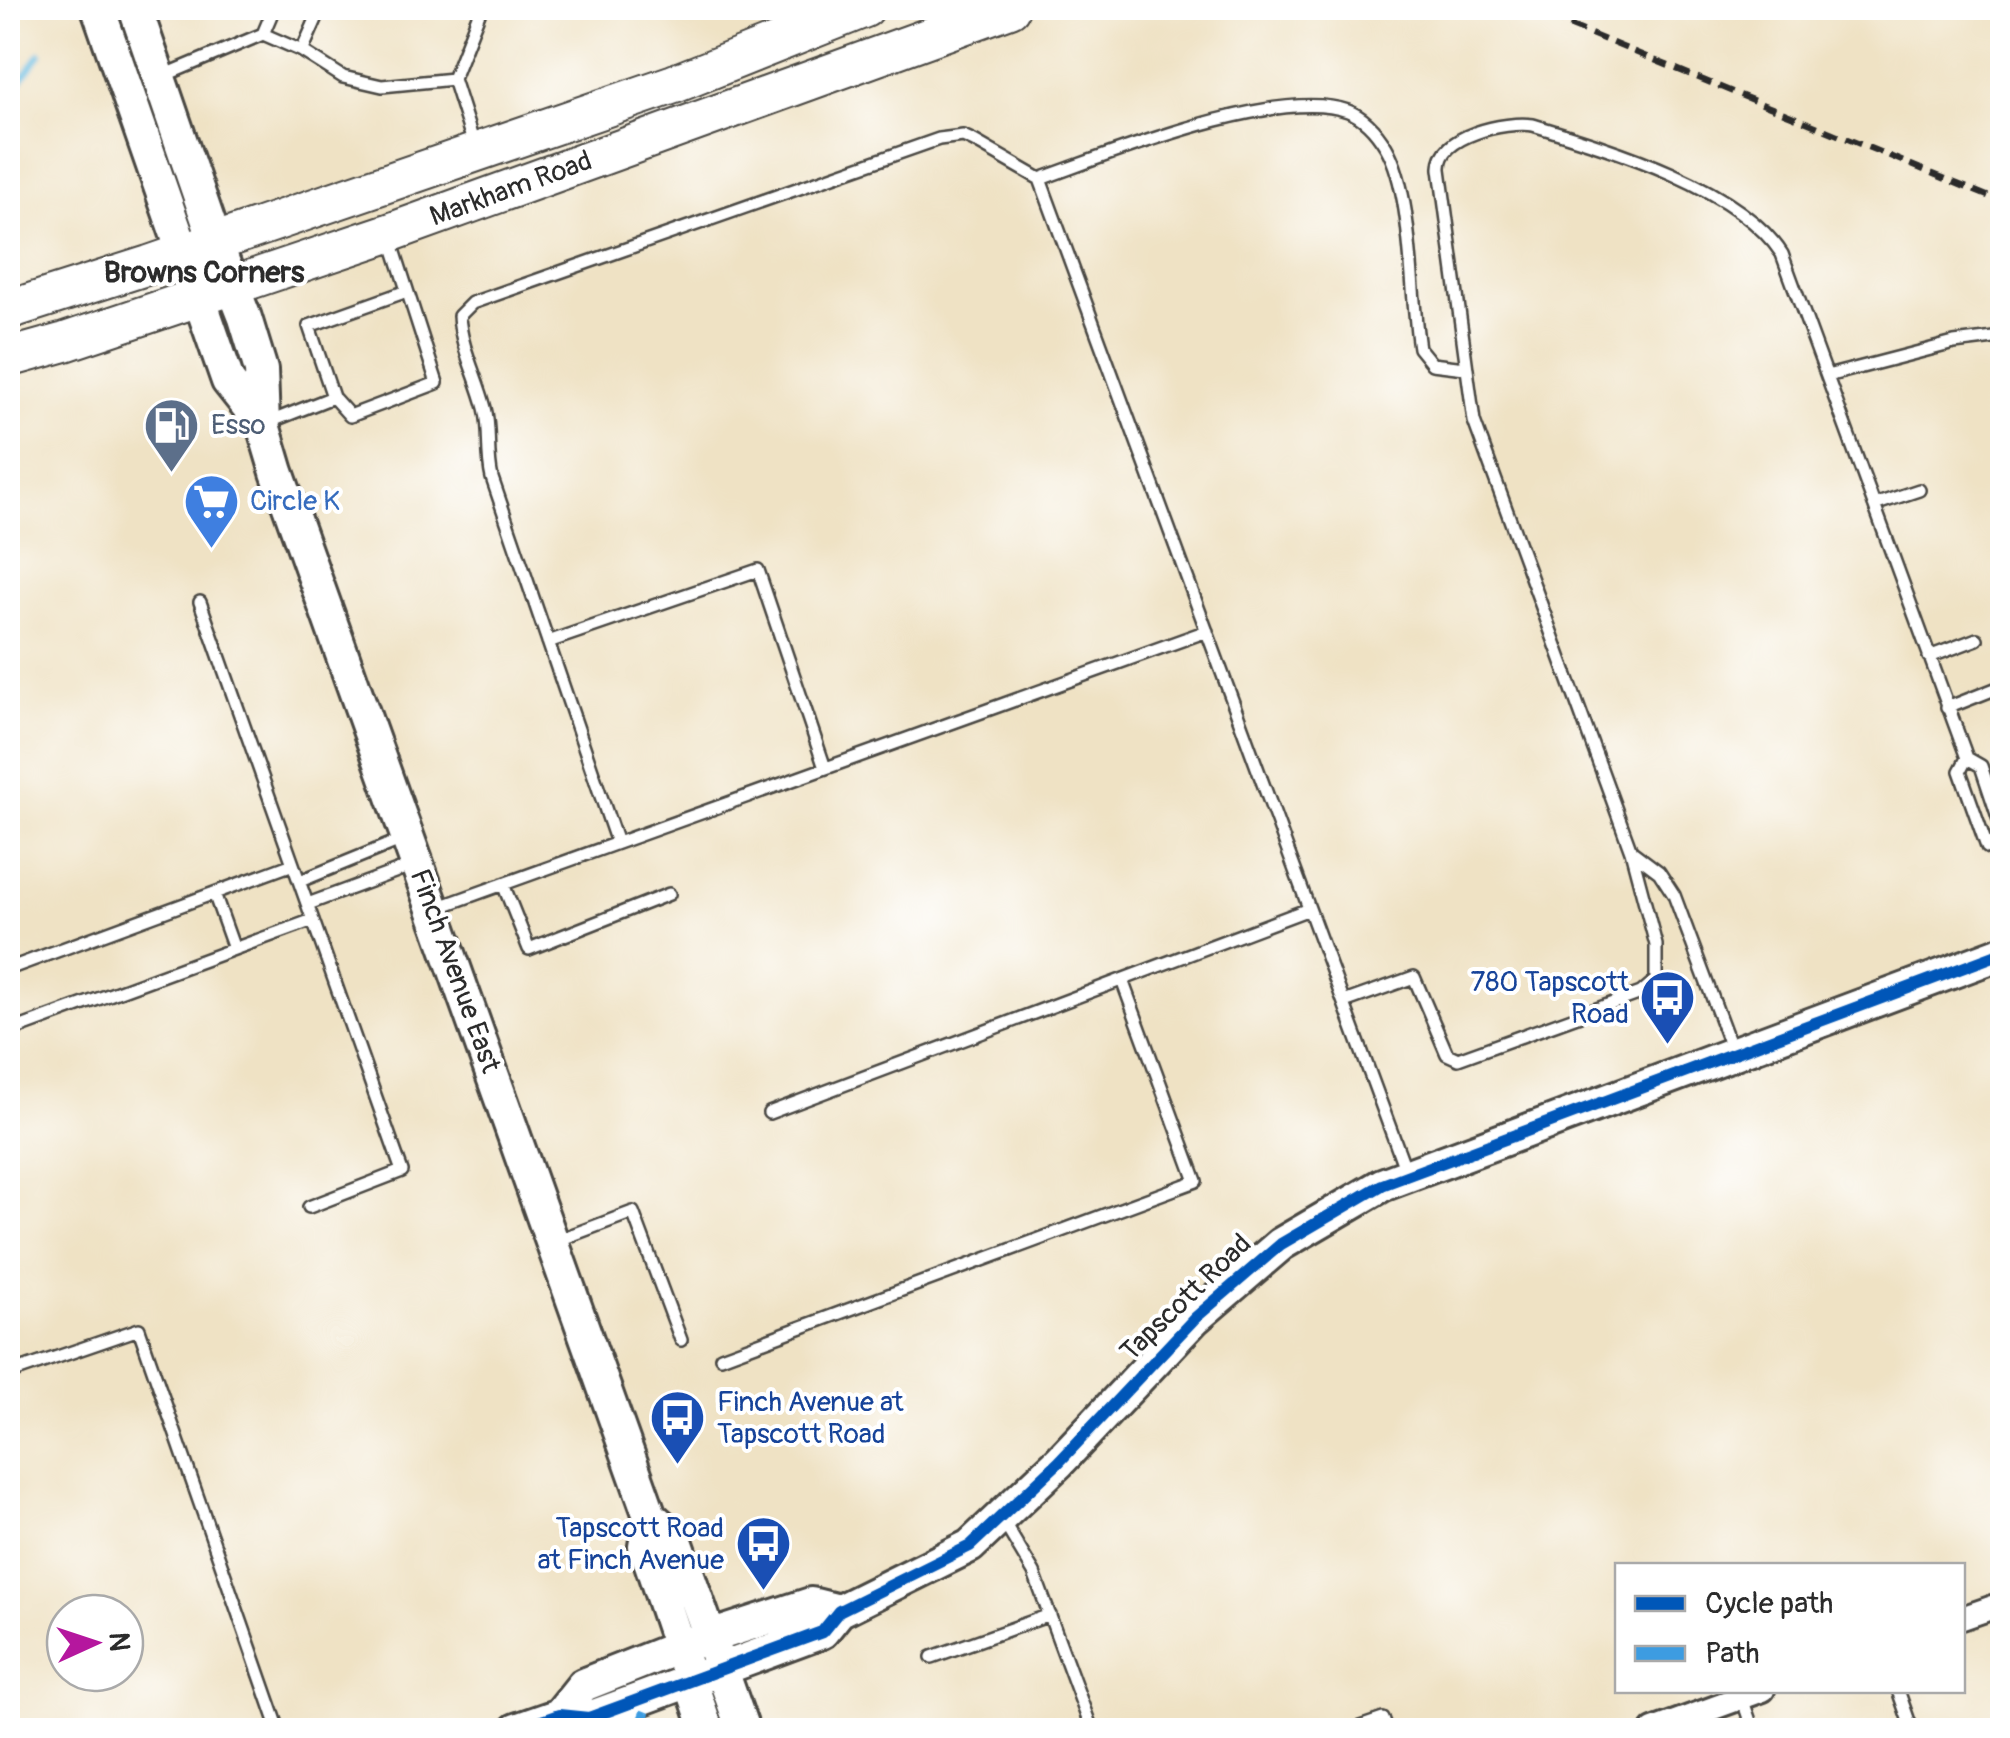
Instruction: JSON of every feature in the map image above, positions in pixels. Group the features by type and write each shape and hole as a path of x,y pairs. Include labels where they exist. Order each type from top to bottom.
{"main road":[{"name":"Finch Avenue East","path":"98,8 215,291 228,382 262,425 650,1516 675,1538 743,1730"},
{"name":"Finch Avenue East","path":"135,8 160,78 198,247"},
{"name":"Markham Road","path":"8,310 674,84 864,8"},
{"name":"Markham Road","path":"8,358 389,233 1010,8"},
{"name":"Tapscott Road","path":"516,1730 559,1714 589,1718 822,1632 839,1611 970,1546 1059,1462 1195,1318 1280,1244 1382,1185 2002,954"},
{"name":"Finch Avenue East","path":"650,1516 644,1546 707,1730"},
{"name":"Tapscott Road","path":"559,1714 583,1685 679,1647 812,1604 839,1611"}],"street":[{"path":"1965,1617 2002,1604"},
{"path":"1652,1730 1752,1694"}],"lane":[{"path":"160,78 263,34 274,8"},
{"path":"302,51 321,8"},
{"path":"476,152 453,79 481,8"},
{"path":"263,34 302,51 343,78 382,86 453,79"},
{"path":"1040,179 1179,130 1228,118 1312,105 1352,112 1371,126 1387,149 1397,177 1419,348 1432,364 1465,368"},
{"path":"1344,1002 1414,977 1447,1054 1458,1060 1641,992 1656,980 1656,944 1632,851 1474,421 1439,160 1449,146 1487,129 1520,123 1674,175 1749,216 1770,234 1782,254 1947,708 1967,758 1980,766 2002,829"},
{"path":"617,844 492,478 486,449 486,410 458,316 472,303 951,136 974,141 1040,179 1408,1175"},
{"path":"389,233 408,292 437,384 350,416 333,397 310,326 408,292"},
{"path":"1826,376 1954,343 2002,337"},
{"path":"262,425 333,397"},
{"path":"1874,505 1919,490"},
{"path":"548,642 758,570 825,768"},
{"path":"200,602 402,1170 309,1207"},
{"path":"433,910 1206,631"},
{"path":"1929,657 1976,640"},
{"path":"1947,708 1995,688"},
{"path":"1967,758 1960,770 1987,847 2002,856"},
{"path":"2002,846 2002,856"},
{"path":"300,882 412,851"},
{"path":"308,904 412,851"},
{"path":"1632,851 1659,872 1674,895 1734,1054"},
{"path":"8,969 294,864"},
{"path":"504,884 529,949 669,894"},
{"path":"214,893 234,949"},
{"path":"768,1114 1310,909"},
{"path":"8,1032 313,920"},
{"path":"721,1357 1196,1180 1122,980"},
{"path":"552,1242 633,1212 681,1340"},
{"path":"8,1374 138,1330 279,1730"},
{"path":"1001,1518 1034,1573 1092,1730"},
{"path":"932,1657 1050,1615"},
{"path":"1899,1693 1912,1730"},
{"path":"1752,1694 1753,1730"},
{"path":"8,1718 12,1730"},
{"path":"1351,1730 1382,1719 1387,1730"}],"waterway":[{"path":"8,98 40,54"}],"railway":[{"path":"1527,8 2002,202"}],"marked path":[{"path":"638,1730 652,1695"}],"cycle path":[{"path":"516,1730 559,1715 589,1718 822,1632 839,1611 970,1546 1059,1462 1195,1318 1281,1244 1382,1185 2002,953"}],"place":[{"name":"Esso","path":"172,474"},
{"name":"Circle K","path":"211,550"},
{"name":"780 Tapscott Road","path":"1668,1047"},
{"name":"Finch Avenue at Tapscott Road","path":"678,1467"},
{"name":"Tapscott Road at Finch Avenue","path":"763,1593"}],"district":[{"name":"Browns Corners","path":"204,272"}]}
